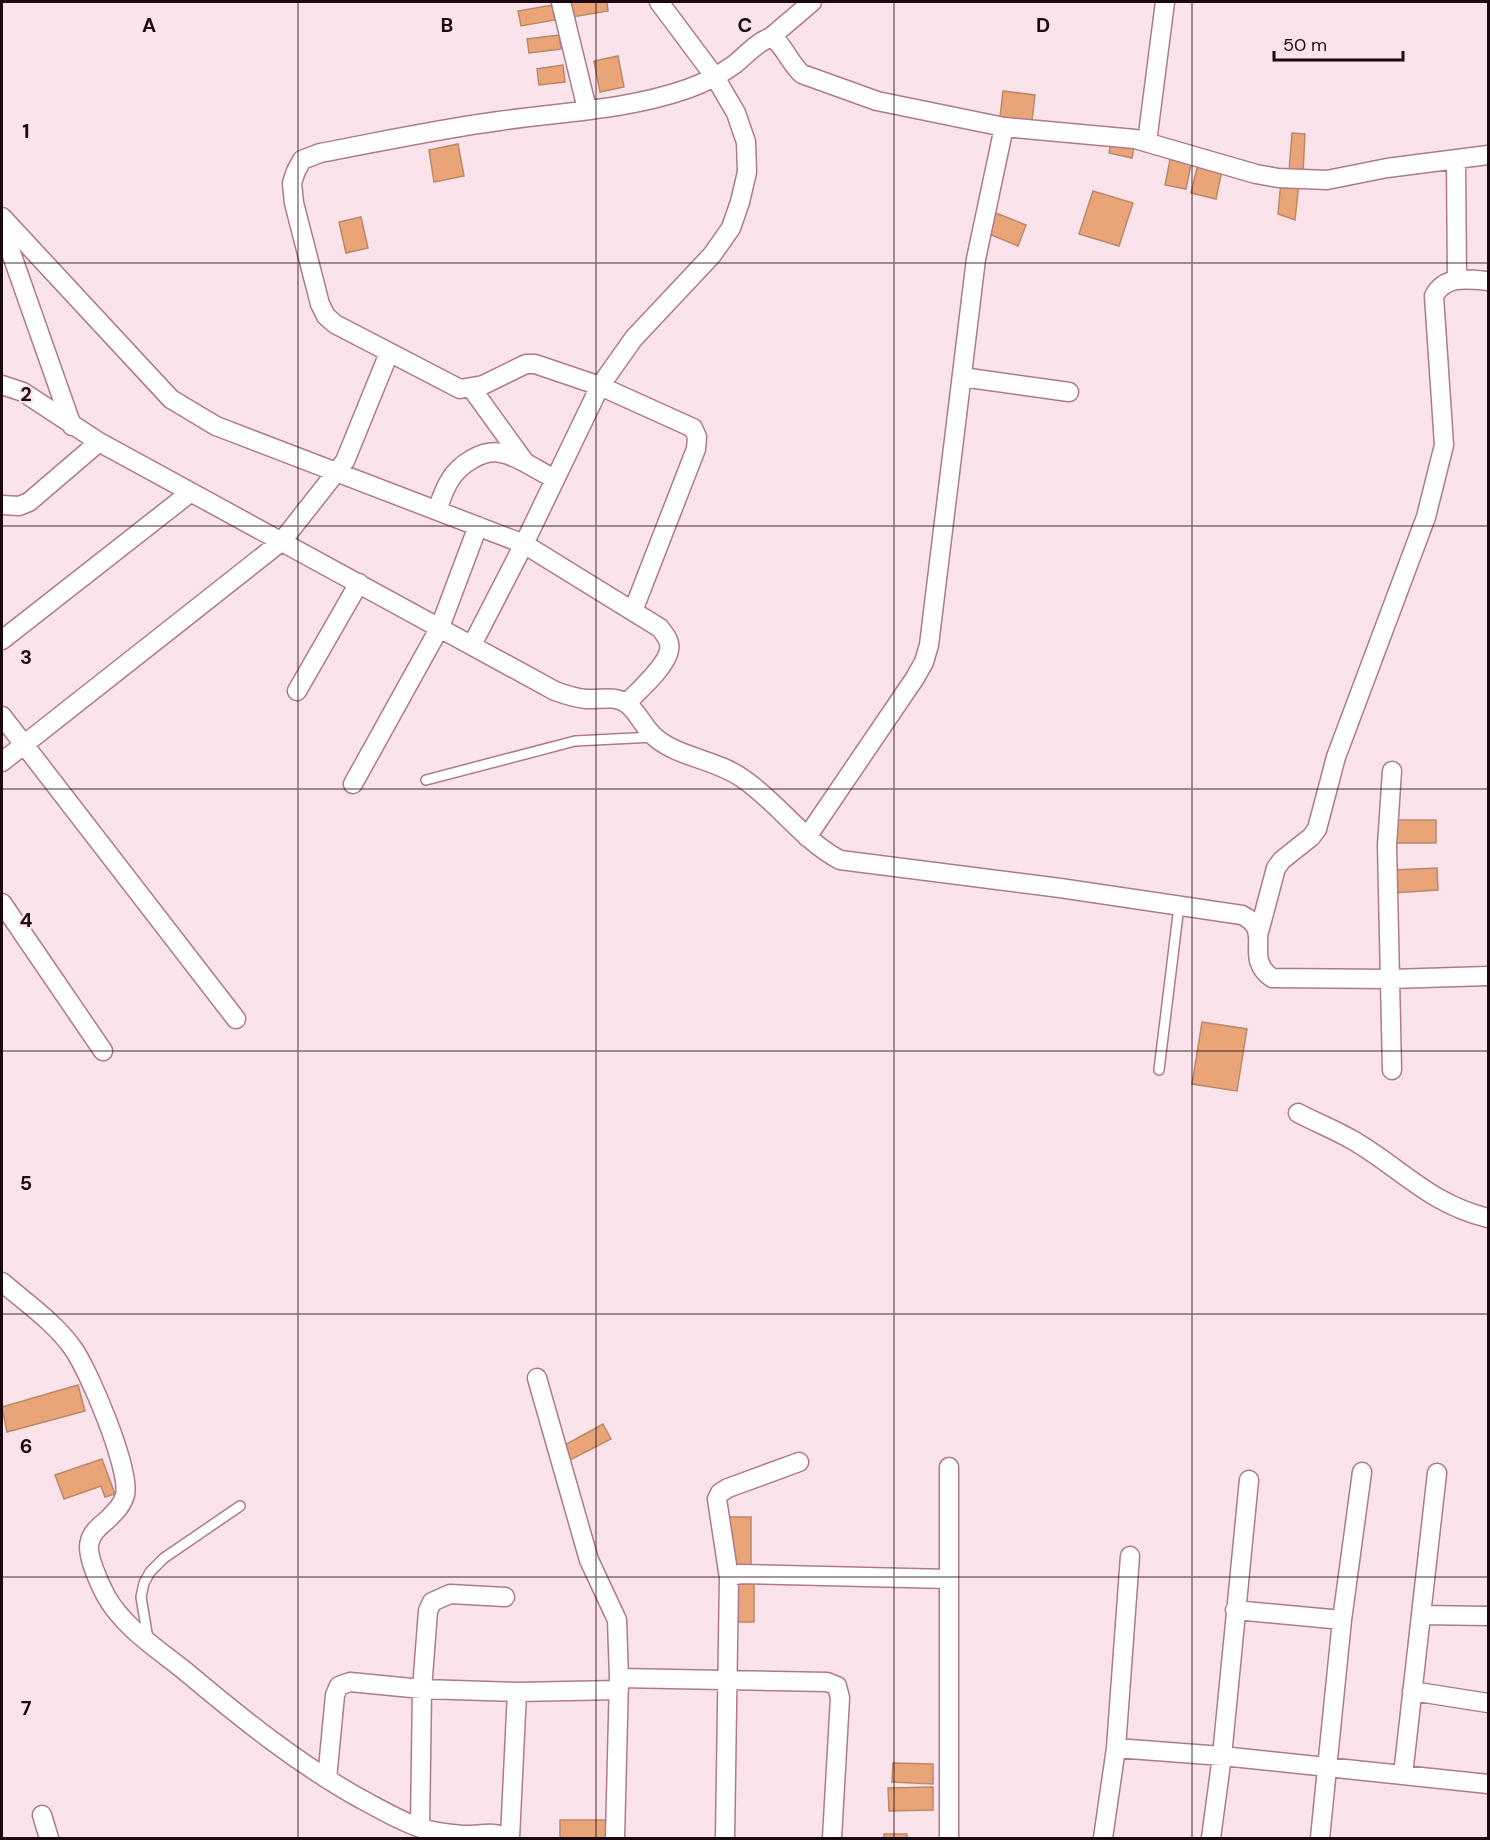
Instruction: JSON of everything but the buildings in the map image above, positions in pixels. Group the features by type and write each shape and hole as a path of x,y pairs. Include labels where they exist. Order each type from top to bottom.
{"street":[{"path":"561,2 587,109"},
{"path":"472,645 524,544 600,386 634,338 712,255 731,228 747,172 746,142 736,113 716,77 660,2"},
{"path":"633,611 696,449 697,437 693,428 600,386 535,364 526,364 483,385 460,389 335,324 323,310 294,203 292,183 302,160 320,153 460,128 657,98 687,89 716,77 732,66 812,2"},
{"path":"1147,142 1166,2"},
{"path":"771,37 776,40 795,68 802,74 877,101 1004,127 1147,142 1256,174 1305,180 1327,180 1387,168 1488,155"},
{"path":"807,837 924,662 976,260 1004,127"},
{"path":"1456,159 1457,280"},
{"path":"2,218 171,399 216,426 524,544 660,628 668,638 670,649 660,667 630,707"},
{"path":"2,227 72,426"},
{"path":"1488,281 1457,280 1443,284 1434,296 1444,445 1426,517 1336,757 1320,820 1311,837 1282,860 1276,868 1259,932 1257,959 1263,972 1272,978 1391,979 1488,976"},
{"path":"2,762 282,541 338,472 352,446 389,353"},
{"path":"962,377 1069,392"},
{"path":"2,385 23,392 99,442 555,690 571,697 604,698 630,707 649,732 664,744 727,768 744,779 822,851 840,860 1060,888 1242,915 1252,920 1259,932"},
{"path":"472,388 527,465"},
{"path":"2,506 19,506 29,502 99,442"},
{"path":"437,510 450,479 476,457 488,453 500,452 555,479"},
{"path":"2,640 191,492"},
{"path":"353,784 440,627 478,526"},
{"path":"297,691 359,583"},
{"path":"2,716 236,1018"},
{"path":"1392,771 1387,845 1392,1070"},
{"path":"2,903 103,1051"},
{"path":"1298,1113 1356,1142 1424,1191 1449,1205 1488,1218"},
{"path":"2,1282 42,1316 72,1346 84,1365 120,1457 125,1480 125,1494 120,1508 95,1531 89,1541 89,1552 104,1590 116,1611 148,1642 243,1718 304,1765 423,1833 499,1834 509,1839 517,1692"},
{"path":"537,1378 589,1560 617,1620 619,1684 615,1839"},
{"path":"724,1839 729,1578 717,1499 720,1493 728,1488 799,1462"},
{"path":"949,1467 949,1839"},
{"path":"1320,1839 1342,1620 1362,1472"},
{"path":"1403,1775 1437,1473"},
{"path":"1211,1839 1222,1756 1249,1480"},
{"path":"1103,1839 1116,1748 1130,1556"},
{"path":"729,1578 739,1574 949,1579"},
{"path":"423,1833 422,1689 428,1611 432,1602 450,1594 505,1597"},
{"path":"1235,1610 1342,1620"},
{"path":"1421,1615 1488,1616"},
{"path":"327,1779 335,1695 339,1686 358,1682 422,1689 517,1692 619,1684 726,1680 827,1682 837,1686 840,1698 832,1839"},
{"path":"1412,1691 1488,1703"},
{"path":"1116,1748 1327,1766 1488,1784"},
{"path":"42,1815 49,1839"}],"lane":[{"path":"426,780 575,741 649,732"},
{"path":"1159,1070 1179,906"},
{"path":"148,1642 141,1597 144,1583 150,1572 164,1558 240,1506"}]}
